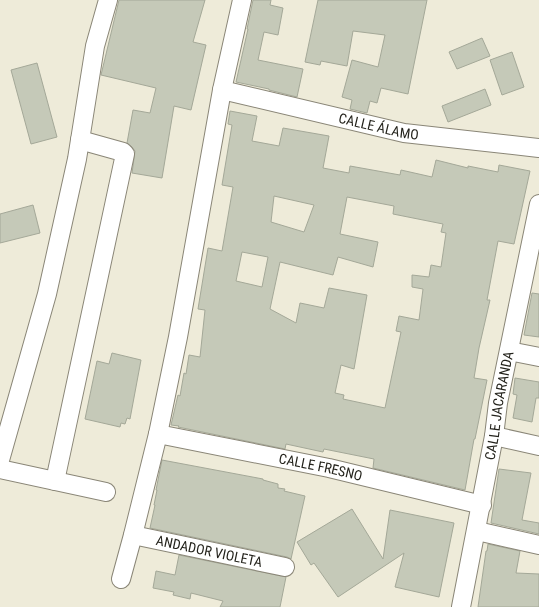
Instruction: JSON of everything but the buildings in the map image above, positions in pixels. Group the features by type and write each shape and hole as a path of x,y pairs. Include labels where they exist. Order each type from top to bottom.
{"street":[{"path":"0,460 47,294 77,159 95,46 108,0"},
{"path":"121,579 158,434 178,337 222,90 242,0"},
{"name":"CALLE ÁLAMO","path":"222,90 404,133 539,148"},
{"path":"56,481 125,154 123,152 80,140"},
{"name":"CALLE JACARANDA","path":"462,607 482,505 498,403 509,351 535,248 539,204"},
{"path":"509,351 539,357"},
{"name":"CALLE FRESNO","path":"158,434 329,468 482,505"},
{"path":"494,436 539,446"},
{"path":"0,469 106,492"},
{"path":"477,531 539,544"},
{"name":"ANDADOR VIOLETA","path":"133,535 285,568"}]}
